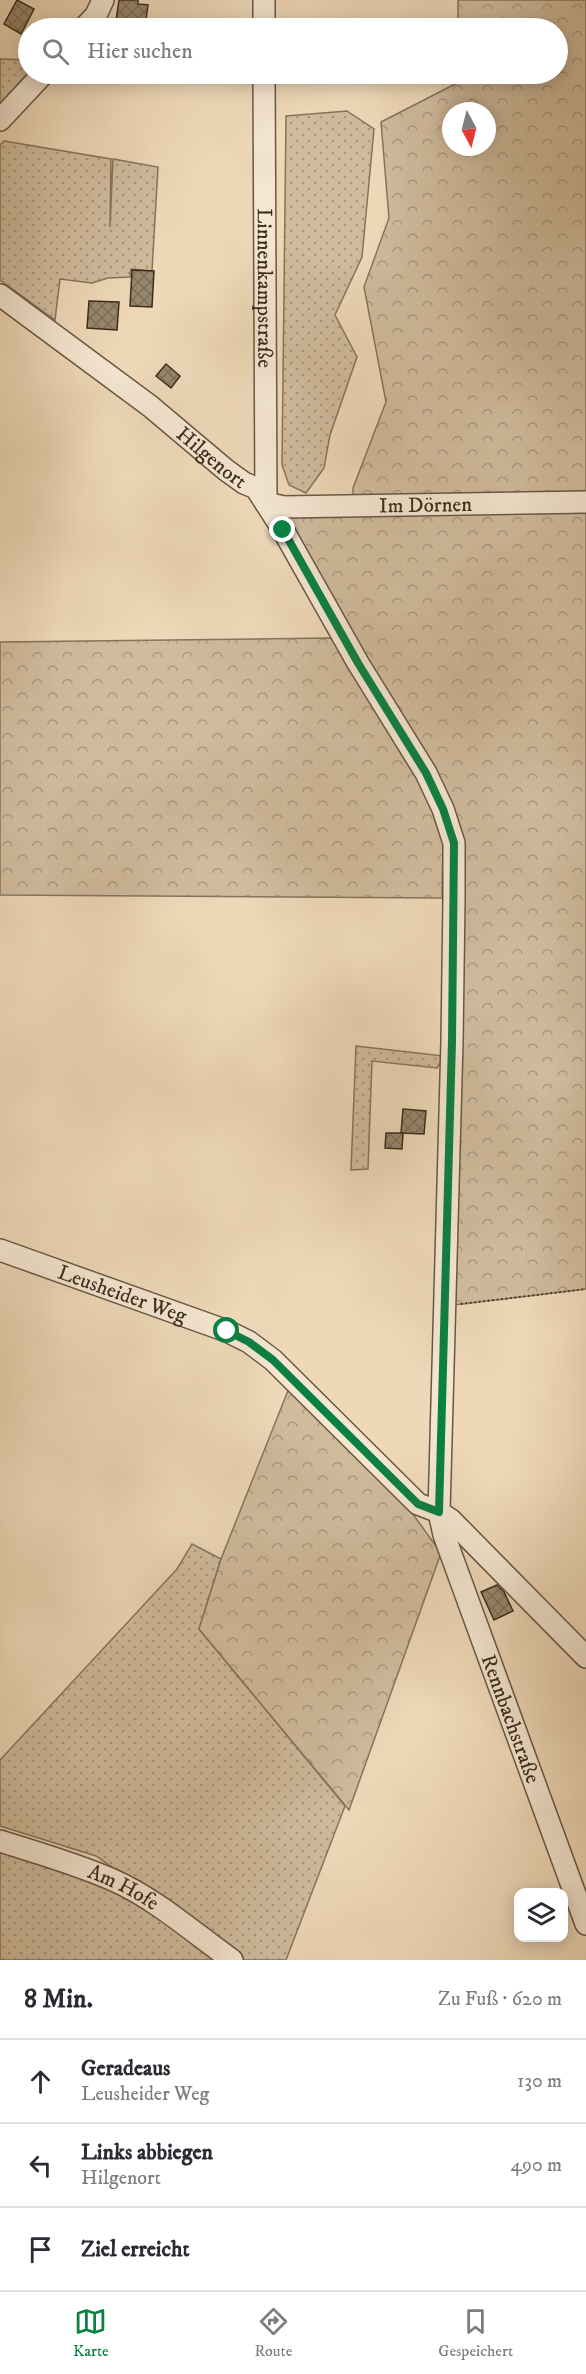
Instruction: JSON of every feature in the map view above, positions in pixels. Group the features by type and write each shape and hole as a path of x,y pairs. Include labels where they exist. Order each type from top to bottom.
{"street":[{"path":"93,18 103,0"},
{"path":"264,0 264,18"},
{"path":"0,120 34,84"},
{"name":"Linnenkampstraße","path":"264,84 266,503"},
{"name":"Hilgenort","path":"0,295 150,406 226,470 244,483 256,488 283,530 358,663 426,773 443,809 454,843 452,1041 439,1512"},
{"name":"Im Dörnen","path":"266,503 284,507 586,502"},
{"name":"Leusheider Weg","path":"0,1251 227,1331 249,1342 273,1360 418,1504 439,1512 451,1520 586,1657"},
{"name":"Rennbachstraße","path":"439,1512 444,1535 586,1924"},
{"name":"Am Hofe","path":"0,1841 114,1880 140,1894 232,1960"}],"path":[{"path":"445,1306 586,1289"}],"green space":[{"path":"458,0 586,0 586,1289 445,1306 454,843 283,530 284,507 353,506 353,488 386,402 364,287 389,218 381,122 455,84 568,84 568,18 458,18"},
{"path":"0,59 18,60 18,84 0,104"},
{"path":"347,111 374,129 362,257 335,315 357,357 330,435 324,468 306,493 289,485 282,465 286,116"},
{"path":"4,141 111,159 110,227 113,159 158,167 152,271 131,269 130,277 108,278 92,283 60,279 55,320 0,280 0,145"},
{"path":"331,638 353,663 438,809 443,844 442,898 0,895 0,642"},
{"path":"356,1046 444,1056 437,1068 372,1061 368,1169 351,1170"},
{"path":"289,1388 407,1506 441,1553 349,1810 199,1629 221,1559"},
{"path":"192,1544 221,1559 199,1629 345,1806 286,1960 244,1960 96,1856 0,1826 0,1760 177,1569"},
{"path":"0,1848 84,1877 133,1900 222,1960 0,1960"}],"building":[{"path":"17,0 34,9 29,18 18,18 18,32 4,24"},
{"path":"119,0 138,0 138,4 148,5 146,18 116,18"},
{"path":"132,270 154,271 152,307 130,306"},
{"path":"89,301 119,302 117,330 87,328"},
{"path":"166,364 180,376 171,388 156,376"},
{"path":"403,1109 426,1111 424,1134 401,1133"},
{"path":"386,1133 403,1133 402,1149 385,1148"},
{"path":"497,1585 504,1592 513,1611 494,1620 481,1592"}],"route":[{"path":"227,1331 249,1342 273,1360 418,1504 439,1512 452,1041 454,843 443,809 426,773 358,663 283,530"}]}
